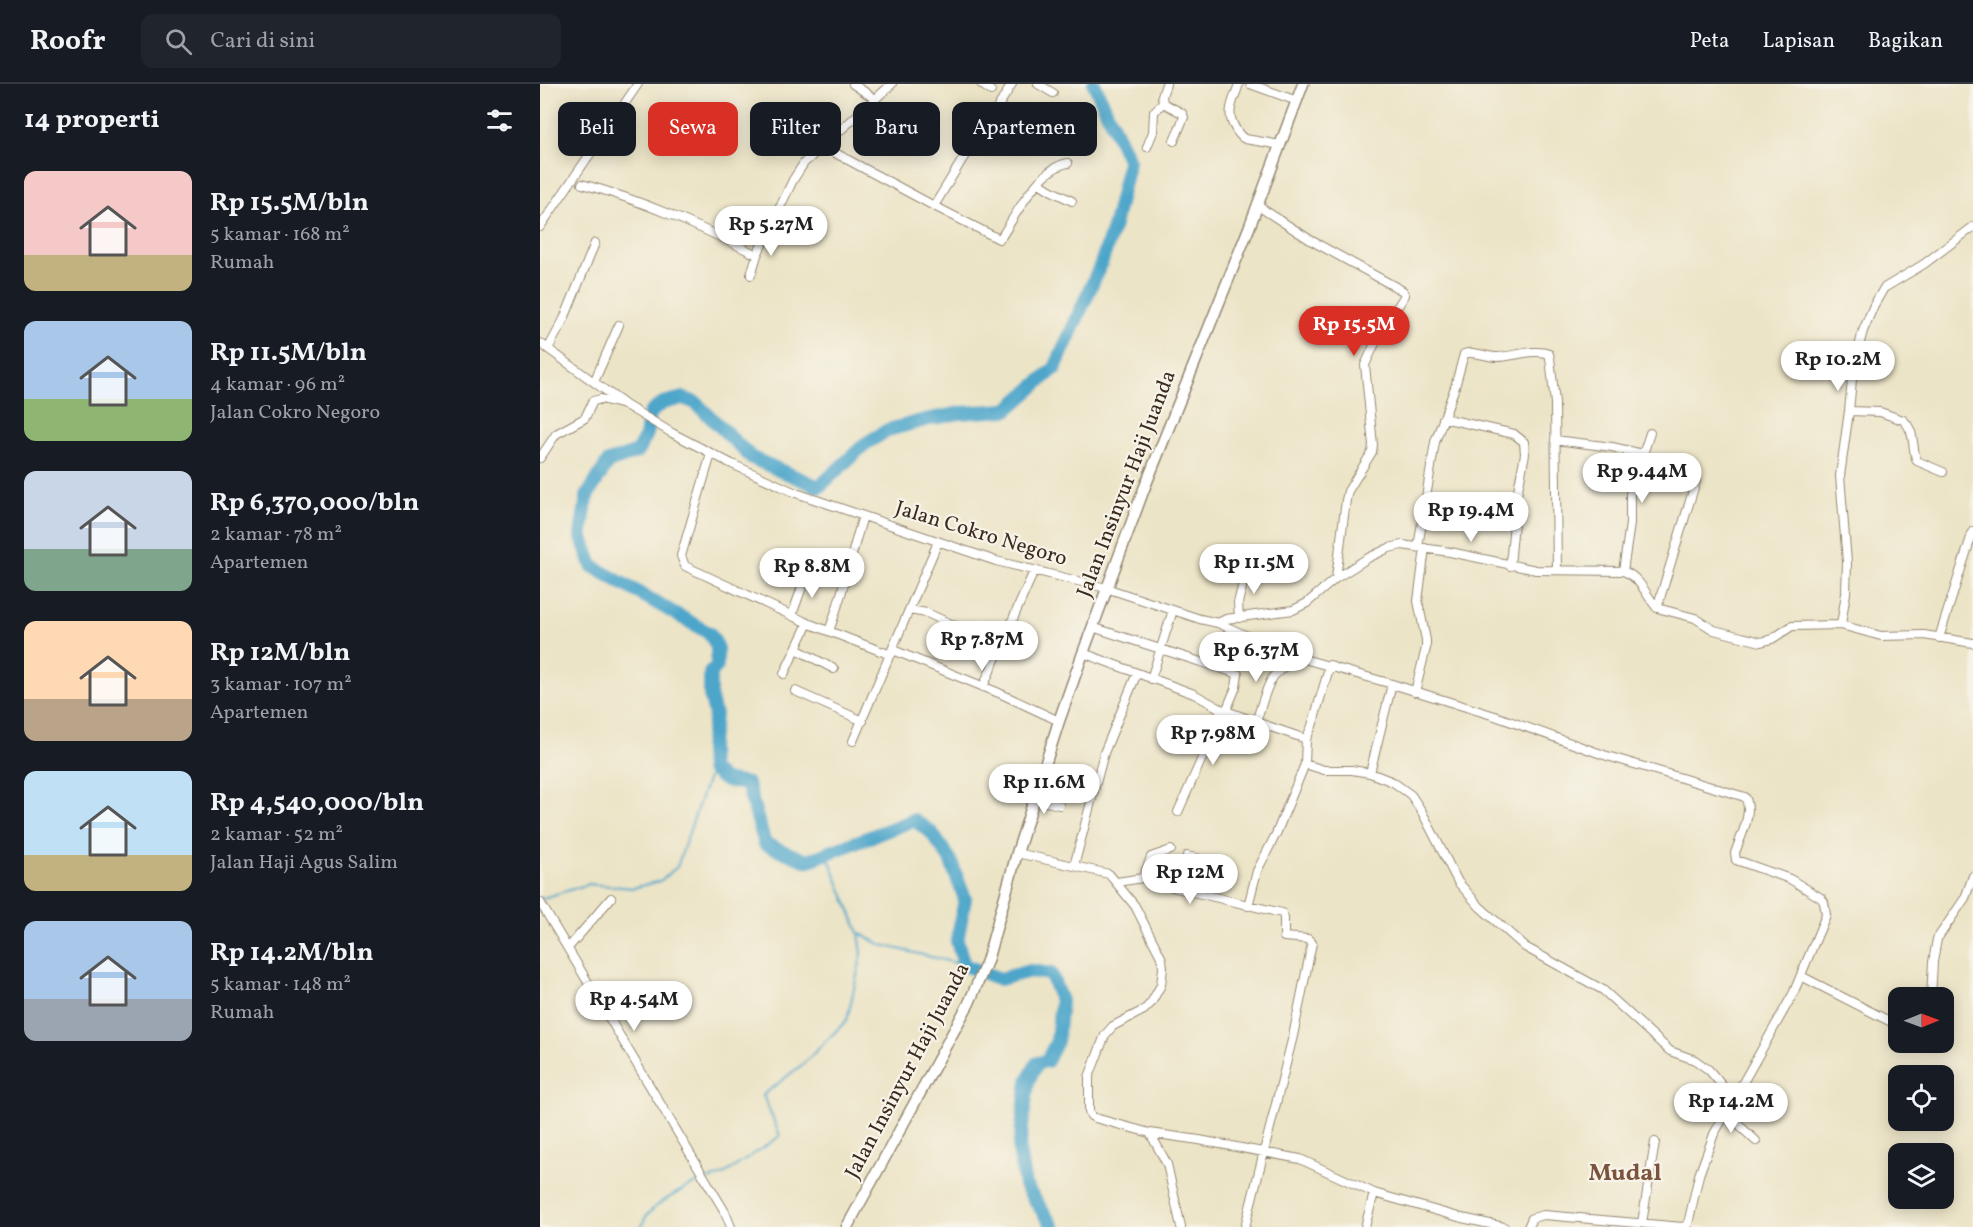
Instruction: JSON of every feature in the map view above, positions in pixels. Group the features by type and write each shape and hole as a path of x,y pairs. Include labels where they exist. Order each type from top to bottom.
{"main road":[{"name":"Jalan Insinyur Haji Juanda","path":"847,1227 979,981 987,961 1034,799 1106,588 1258,206 1303,84"}],"street":[{"path":"540,227 638,84"},
{"path":"853,84 875,99"},
{"path":"841,131 892,84"},
{"path":"981,84 992,91"},
{"path":"934,206 983,126 1012,84"},
{"path":"1038,84 1053,93"},
{"path":"1163,103 1162,96 1166,84"},
{"path":"1239,84 1229,114 1240,136 1245,139 1281,145"},
{"path":"1250,84 1297,101"},
{"path":"1163,103 1184,114 1173,141"},
{"path":"1148,147 1153,132 1154,112 1163,103"},
{"path":"751,275 757,255 798,171 813,156"},
{"path":"841,156 999,238 1039,183 1055,167 1068,163"},
{"path":"582,183 615,193 714,234 757,255"},
{"path":"1039,183 1072,201"},
{"path":"1258,206 1312,241 1403,291 1406,295 1377,339 1365,365 1373,445 1370,455 1348,491 1336,578"},
{"path":"1841,625 1846,593 1847,562 1840,477 1855,358 1863,331 1880,292 1887,285 1924,264 1973,227"},
{"path":"544,346 564,319 595,243"},
{"path":"594,382 619,326"},
{"name":"Jalan Cokro Negoro","path":"544,346 627,406 672,433 711,454 796,493 996,561 1106,588 1218,623 1226,619 1293,610 1368,558 1389,548 1402,545 1536,570 1623,571"},
{"path":"1414,692 1426,648 1418,601 1434,442 1466,353 1495,357 1541,352 1549,354 1555,403 1557,570"},
{"path":"540,458 556,434 585,418 593,401 601,399 627,406"},
{"path":"1850,411 1880,412 1903,420 1913,435 1913,451 1917,461 1943,472"},
{"path":"1443,418 1514,434 1524,442 1525,454 1516,500 1510,566"},
{"path":"1650,433 1630,494 1630,524 1623,571 1640,581 1657,608 1695,618 1714,630 1761,642 1772,639 1792,626 1841,625 1881,636 1916,635 1973,644"},
{"path":"1555,440 1612,447 1643,454"},
{"path":"711,454 683,550 683,564 808,623 983,687 1059,721"},
{"path":"1657,608 1696,481"},
{"path":"829,631 840,602 863,516"},
{"path":"1939,638 1973,531"},
{"path":"853,741 938,542"},
{"path":"983,687 1034,571"},
{"path":"1239,618 1238,603 1246,571"},
{"path":"792,615 807,573"},
{"path":"909,610 927,613 966,631"},
{"path":"1151,680 1173,610"},
{"path":"784,674 808,623"},
{"path":"1218,623 1290,654 1494,716 1604,755 1745,797 1748,801 1748,812 1735,853 1736,860 1790,879 1821,898 1826,908 1826,919 1801,976 1714,1134 1699,1175 1688,1226 1544,1215 1532,1218 1528,1227"},
{"path":"1092,627 1238,674 1236,687 1178,812"},
{"path":"795,649 834,669"},
{"path":"1083,653 1194,694 1224,710 1306,739"},
{"path":"1256,722 1273,677 1289,661 1290,654"},
{"path":"1248,906 1257,871 1276,834 1305,764 1306,739 1330,666"},
{"path":"1074,866 1104,753 1137,673"},
{"path":"1370,773 1392,684"},
{"path":"795,691 862,721"},
{"path":"1305,764 1324,770 1352,770 1370,773 1393,782 1411,795 1458,882 1488,915 1530,951 1603,990 1670,1051 1695,1060 1709,1070 1725,1089 1730,1107 1742,1128 1756,1141"},
{"path":"1034,799 1059,805"},
{"path":"1143,878 1151,857 1171,850"},
{"path":"1017,853 1109,874 1135,906 1162,959 1162,977 1157,994 1144,1010 1113,1026 1105,1035 1089,1077 1091,1116 1150,1133 1263,1151 1311,1162 1374,1193 1462,1218 1504,1227"},
{"path":"1176,888 1187,856 1200,859"},
{"path":"1932,987 1937,939 1965,898 1973,876"},
{"path":"1117,882 1143,878 1282,913 1284,937 1308,939 1312,943 1293,1036 1263,1151 1248,1226"},
{"path":"568,948 612,898"},
{"path":"540,902 699,1167 731,1227"},
{"path":"1801,976 1888,1020"},
{"path":"1150,1133 1167,1164 1181,1227"},
{"path":"1642,1223 1655,1142"},
{"path":"1365,1227 1374,1193"}],"waterway":[{"path":"1053,1227 1025,1185 1019,1150 1028,1081 1037,1063 1047,1061 1057,1041 1061,1001 1051,974 1030,971 1000,979 964,965 957,941 965,899 950,859 931,832 914,820 807,861 765,844 747,784 724,780 711,769 710,748 715,715 710,695 710,673 717,666 717,646 709,633 592,566 581,535 587,496 608,462 637,452 646,436 650,413 663,403 683,398 696,403 752,458 819,487 865,444 888,430 960,413 1007,410 1055,368 1101,264 1114,225 1129,161 1094,84"},
{"path":"540,899 589,884 633,888 660,881 677,867 711,769"},
{"path":"708,1180 723,1175 780,1136 763,1095 803,1064 847,1020 862,953 859,933 827,854"},
{"path":"859,933 882,945 964,965"},
{"path":"641,1227 647,1215 659,1204 681,1190 702,1181"}],"district":[{"name":"Mudal","path":"1625,1174"}]}
